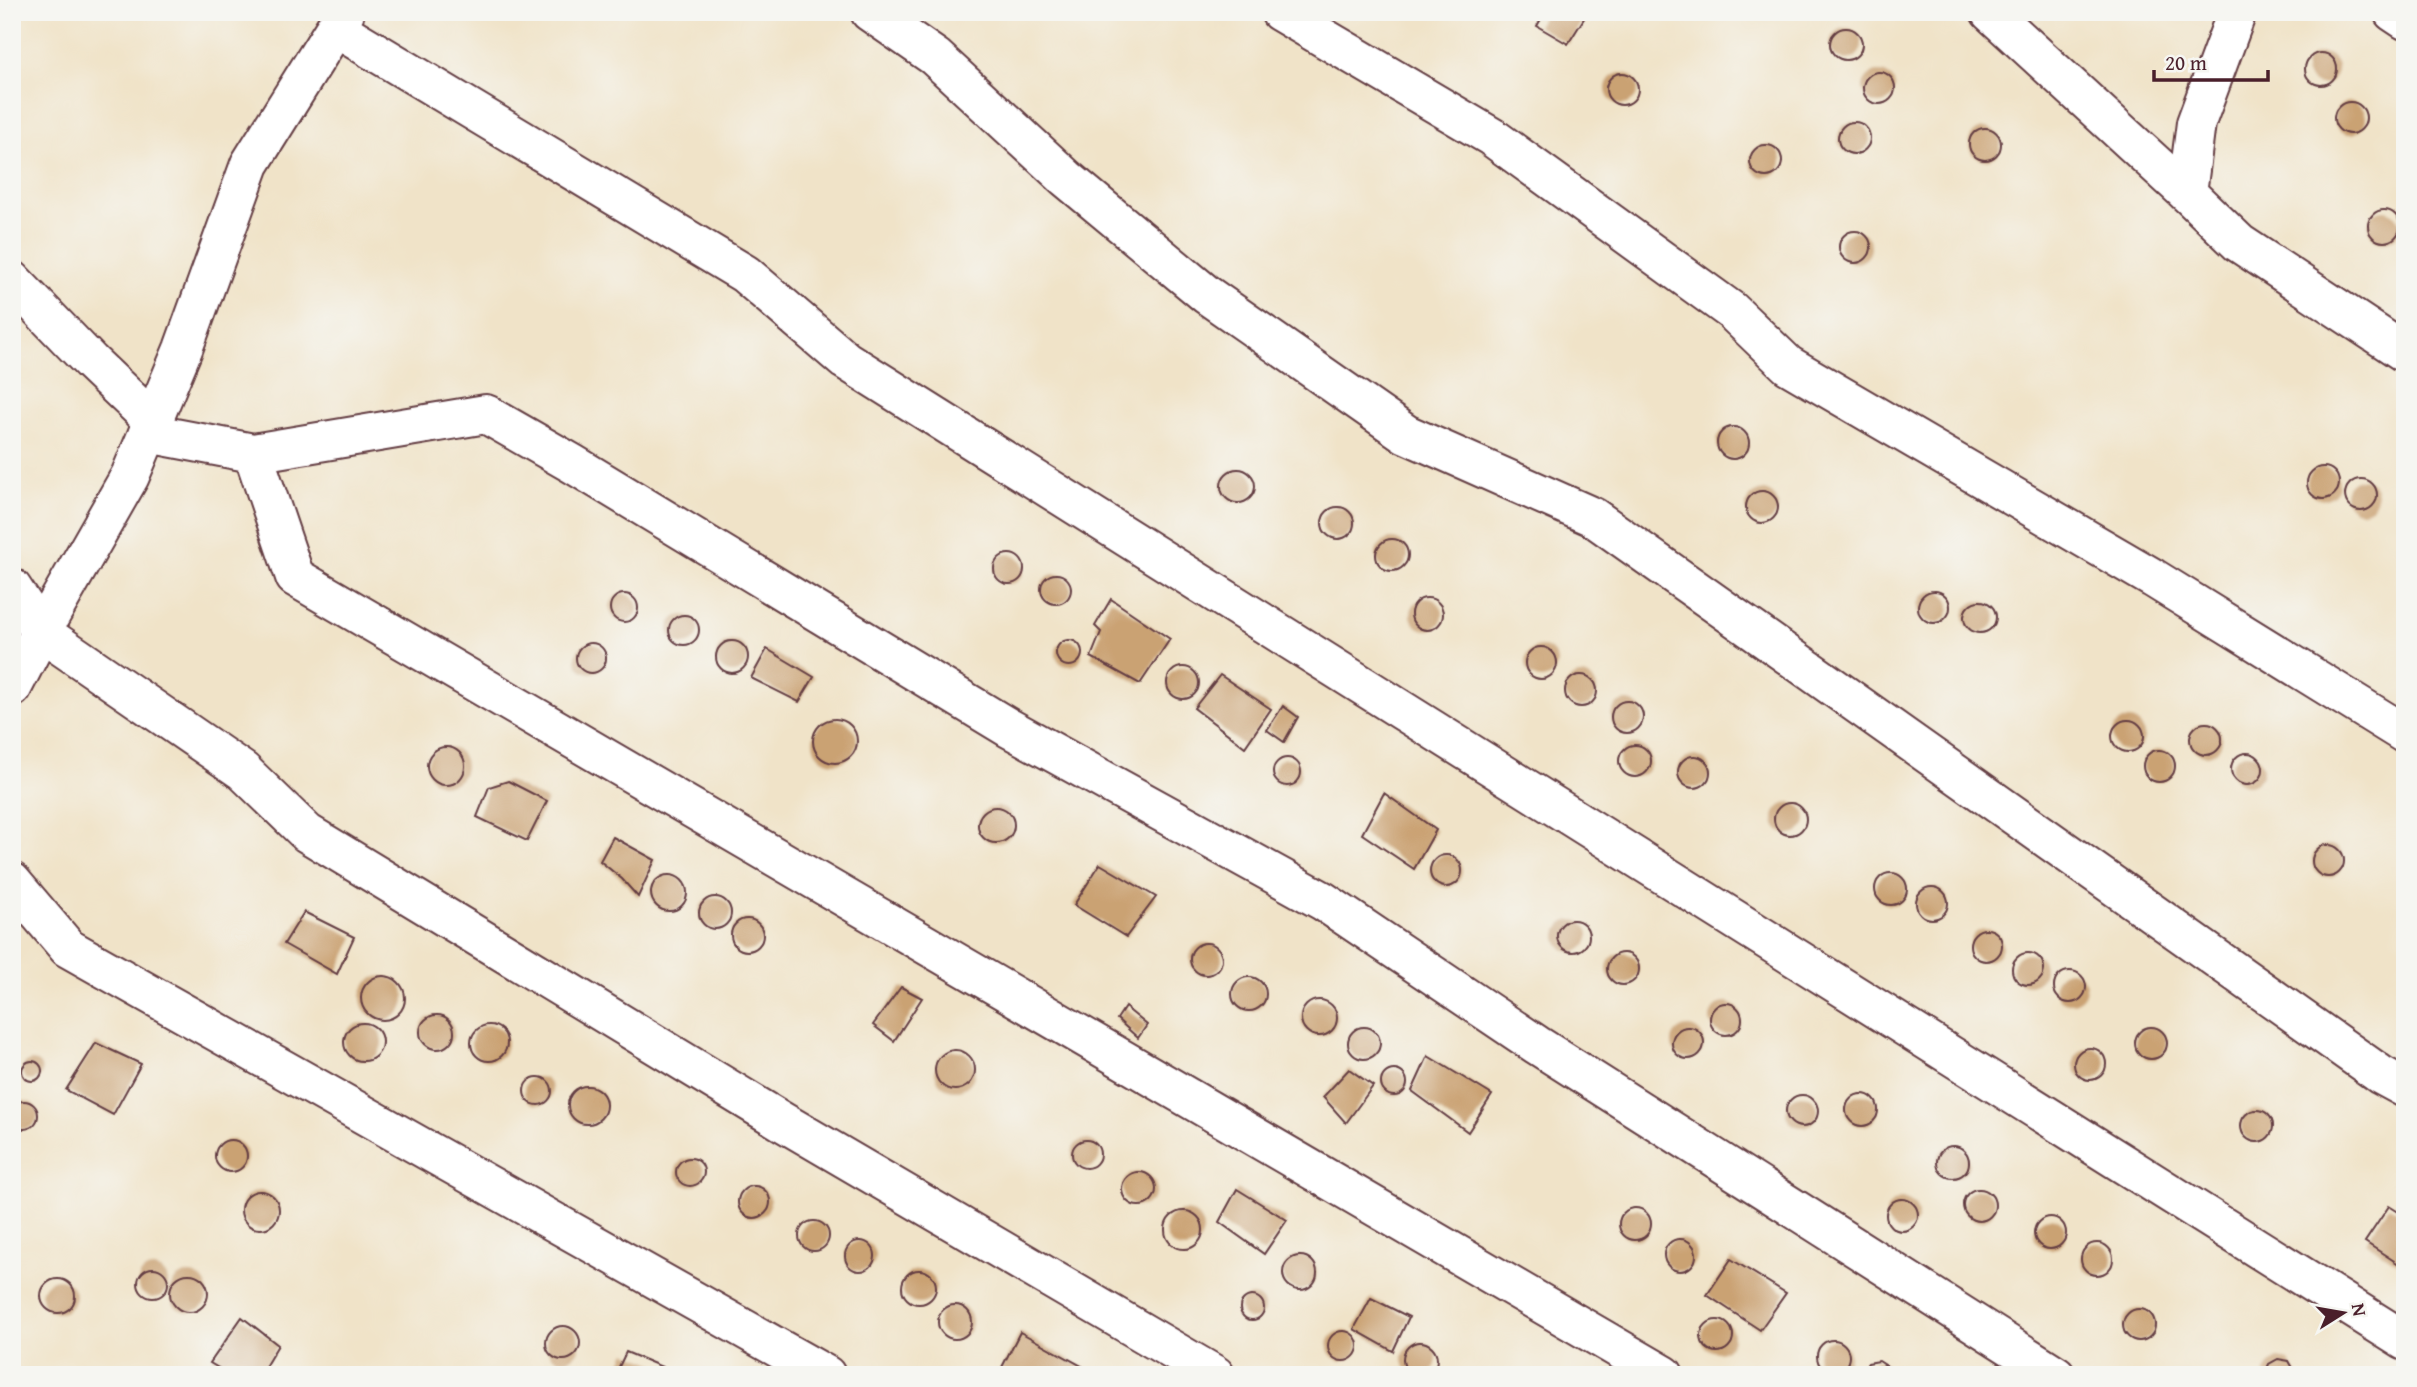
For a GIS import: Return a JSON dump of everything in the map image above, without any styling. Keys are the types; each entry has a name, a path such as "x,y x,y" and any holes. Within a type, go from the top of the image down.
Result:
{"street":[{"path":"870,12 935,57 1066,178 1206,295 1406,434 1593,517 2381,1075 2405,1088"},
{"path":"1280,12 1492,136 1732,311 1788,365 2153,578 2405,734"},
{"path":"1990,12 2239,243 2405,353"},
{"path":"2187,193 2196,123 2237,12"},
{"path":"2393,12 2405,20"},
{"path":"12,688 130,476 183,349 250,164 341,20 745,274 845,360 2405,1341"},
{"path":"12,280 151,427 253,453 486,414 1009,728 1323,901 1537,1045 2056,1375"},
{"path":"253,453 295,577 1664,1375"},
{"path":"12,588 41,632 243,771 307,833 783,1122 1215,1375"},
{"path":"12,882 68,948 826,1375"}],"building":[{"path":"1545,12 1588,12 1568,44 1537,26"},
{"path":"1846,28 1857,33 1862,44 1857,55 1846,60 1835,55 1830,44 1835,33"},
{"path":"2321,53 2332,58 2337,69 2332,80 2321,85 2310,80 2305,69 2310,58"},
{"path":"1879,72 1890,77 1895,88 1890,99 1879,104 1868,99 1863,88 1868,77"},
{"path":"1622,73 1633,78 1638,89 1633,100 1622,105 1611,100 1606,89 1611,78"},
{"path":"2350,102 2361,107 2366,118 2361,129 2350,134 2339,129 2334,118 2339,107"},
{"path":"1854,122 1865,127 1870,138 1865,149 1854,154 1843,149 1838,138 1843,127"},
{"path":"1985,128 1996,133 2001,144 1996,155 1985,160 1974,155 1969,144 1974,133"},
{"path":"1766,145 1777,150 1782,161 1777,172 1766,177 1755,172 1750,161 1755,150"},
{"path":"2384,210 2395,215 2400,226 2395,237 2384,242 2373,237 2368,226 2373,215"},
{"path":"1855,231 1866,236 1871,247 1866,258 1855,263 1844,258 1839,247 1844,236"},
{"path":"1733,427 1744,432 1749,443 1744,454 1733,459 1722,454 1717,443 1722,432"},
{"path":"2323,467 2334,472 2339,483 2334,494 2323,499 2312,494 2307,483 2312,472"},
{"path":"1238,469 1250,474 1255,486 1250,498 1238,503 1226,498 1221,486 1226,474"},
{"path":"2361,479 2372,484 2377,495 2372,506 2361,511 2350,506 2345,495 2350,484"},
{"path":"1762,491 1773,496 1778,507 1773,518 1762,523 1751,518 1746,507 1751,496"},
{"path":"1338,507 1349,512 1354,523 1349,534 1338,539 1327,534 1322,523 1327,512"},
{"path":"1392,539 1403,544 1408,555 1403,566 1392,571 1381,566 1376,555 1381,544"},
{"path":"1009,554 1020,558 1024,569 1020,580 1009,584 998,580 994,569 998,558"},
{"path":"1056,574 1067,578 1071,589 1067,600 1056,604 1045,600 1041,589 1045,578"},
{"path":"1934,591 1945,596 1950,607 1945,618 1934,623 1923,618 1918,607 1923,596"},
{"path":"624,594 634,598 638,608 634,618 624,622 614,618 610,608 614,598"},
{"path":"1427,598 1438,603 1443,614 1438,625 1427,630 1416,625 1411,614 1416,603"},
{"path":"1111,599 1170,639 1140,684 1091,657 1101,632 1095,626"},
{"path":"1980,601 1991,606 1996,617 1991,628 1980,633 1969,628 1964,617 1969,606"},
{"path":"684,615 695,619 699,630 695,641 684,645 673,641 669,630 673,619"},
{"path":"1069,640 1078,644 1082,653 1078,662 1069,666 1060,662 1056,653 1060,644"},
{"path":"732,641 744,645 748,657 744,669 732,673 720,669 716,657 720,645"},
{"path":"591,643 602,647 606,658 602,669 591,673 580,669 576,658 580,647"},
{"path":"1541,647 1552,652 1557,663 1552,674 1541,679 1530,674 1525,663 1530,652"},
{"path":"767,649 814,677 799,702 751,678"},
{"path":"1183,667 1195,671 1199,683 1195,695 1183,699 1171,695 1167,683 1171,671"},
{"path":"1220,675 1271,709 1245,747 1194,708"},
{"path":"1581,675 1592,680 1597,691 1592,702 1581,707 1570,702 1565,691 1570,680"},
{"path":"1627,701 1638,706 1643,717 1638,728 1627,733 1616,728 1611,717 1616,706"},
{"path":"1283,706 1298,717 1284,742 1267,730"},
{"path":"835,719 851,725 857,741 851,757 835,763 819,757 813,741 819,725"},
{"path":"2128,720 2139,725 2144,736 2139,747 2128,752 2117,747 2112,736 2117,725"},
{"path":"2206,723 2217,728 2222,739 2217,750 2206,755 2195,750 2190,739 2195,728"},
{"path":"1635,745 1646,750 1651,761 1646,772 1635,777 1624,772 1619,761 1624,750"},
{"path":"446,747 460,752 465,766 460,780 446,785 432,780 427,766 432,752"},
{"path":"2159,750 2170,755 2175,766 2170,777 2159,782 2148,777 2143,766 2148,755"},
{"path":"2247,753 2258,758 2263,769 2258,780 2247,785 2236,780 2231,769 2236,758"},
{"path":"1694,756 1705,761 1710,772 1705,783 1694,788 1683,783 1678,772 1683,761"},
{"path":"1287,758 1297,762 1301,772 1297,782 1287,786 1277,782 1273,772 1277,762"},
{"path":"508,781 547,801 527,841 477,817 489,787"},
{"path":"1384,793 1436,830 1414,869 1362,834"},
{"path":"1790,803 1801,808 1806,819 1801,830 1790,835 1779,830 1774,819 1779,808"},
{"path":"996,807 1009,812 1014,825 1009,838 996,843 983,838 978,825 983,812"},
{"path":"613,837 655,860 638,897 600,861"},
{"path":"2328,845 2339,850 2344,861 2339,872 2328,877 2317,872 2312,861 2317,850"},
{"path":"1446,855 1457,860 1462,871 1457,882 1446,887 1435,882 1430,871 1435,860"},
{"path":"1100,864 1156,897 1126,937 1074,905"},
{"path":"1891,873 1902,878 1907,889 1902,900 1891,905 1880,900 1875,889 1880,878"},
{"path":"669,875 681,881 687,893 681,905 669,911 657,905 651,893 657,881"},
{"path":"1932,887 1943,892 1948,903 1943,914 1932,919 1921,914 1916,903 1921,892"},
{"path":"715,897 727,901 731,913 727,925 715,929 703,925 699,913 703,901"},
{"path":"304,912 354,937 337,974 284,944"},
{"path":"747,919 758,924 763,935 758,946 747,951 736,946 731,935 736,924"},
{"path":"1573,920 1584,925 1589,936 1584,947 1573,952 1562,947 1557,936 1562,925"},
{"path":"1986,929 1997,934 2002,945 1997,956 1986,961 1975,956 1970,945 1975,934"},
{"path":"1206,943 1217,948 1222,959 1217,970 1206,975 1195,970 1190,959 1195,948"},
{"path":"1623,953 1634,958 1639,969 1634,980 1623,985 1612,980 1607,969 1612,958"},
{"path":"2028,953 2039,958 2044,969 2039,980 2028,985 2017,980 2012,969 2017,958"},
{"path":"2070,971 2081,976 2086,987 2081,998 2070,1003 2059,998 2054,987 2059,976"},
{"path":"383,976 398,983 405,998 398,1013 383,1020 368,1013 361,998 368,983"},
{"path":"1249,977 1261,982 1266,994 1261,1006 1249,1011 1237,1006 1232,994 1237,982"},
{"path":"901,987 922,998 894,1041 873,1025"},
{"path":"1319,1000 1332,1005 1337,1018 1332,1031 1319,1036 1306,1031 1301,1018 1306,1005"},
{"path":"1726,1003 1737,1008 1742,1019 1737,1030 1726,1035 1715,1030 1710,1019 1715,1008"},
{"path":"1125,1007 1147,1025 1138,1038 1117,1019"},
{"path":"437,1015 449,1020 454,1032 449,1044 437,1049 425,1044 420,1032 425,1020"},
{"path":"363,1023 376,1029 382,1042 376,1055 363,1061 350,1055 344,1042 350,1029"},
{"path":"489,1025 502,1030 507,1043 502,1056 489,1061 476,1056 471,1043 476,1030"},
{"path":"1364,1027 1375,1032 1380,1043 1375,1054 1364,1059 1353,1054 1348,1043 1353,1032"},
{"path":"1688,1027 1699,1032 1704,1043 1699,1054 1688,1059 1677,1054 1672,1043 1677,1032"},
{"path":"2151,1027 2162,1032 2167,1043 2162,1054 2151,1059 2140,1054 2135,1043 2140,1032"},
{"path":"96,1043 141,1064 113,1115 66,1090"},
{"path":"2090,1048 2101,1053 2106,1064 2101,1075 2090,1080 2079,1075 2074,1064 2079,1053"},
{"path":"955,1050 963,1051 969,1056 974,1062 974,1078 969,1084 963,1089 955,1090 947,1089 941,1084 936,1078 935,1070 936,1062 941,1056 947,1051"},
{"path":"1428,1056 1492,1095 1468,1132 1412,1091"},
{"path":"32,1061 39,1064 42,1071 39,1078 32,1081 25,1078 22,1071 25,1064"},
{"path":"1349,1069 1373,1086 1346,1123 1323,1097"},
{"path":"1394,1070 1403,1074 1407,1083 1403,1092 1394,1096 1385,1092 1381,1083 1385,1074"},
{"path":"538,1077 548,1081 552,1091 548,1101 538,1105 528,1101 524,1091 528,1081"},
{"path":"587,1086 600,1092 606,1105 600,1118 587,1124 574,1118 568,1105 574,1092"},
{"path":"1862,1094 1873,1099 1878,1110 1873,1121 1862,1126 1851,1121 1846,1110 1851,1099"},
{"path":"1802,1095 1813,1100 1818,1111 1813,1122 1802,1127 1791,1122 1786,1111 1791,1100"},
{"path":"24,1101 34,1105 38,1115 34,1125 24,1129 14,1125 10,1115 14,1105"},
{"path":"2257,1110 2268,1115 2273,1126 2268,1137 2257,1142 2246,1137 2241,1126 2246,1115"},
{"path":"231,1140 242,1145 247,1156 242,1167 231,1172 220,1167 215,1156 220,1145"},
{"path":"1086,1140 1096,1144 1100,1154 1096,1164 1086,1168 1076,1164 1072,1154 1076,1144"},
{"path":"1953,1146 1964,1151 1969,1162 1964,1173 1953,1178 1942,1173 1937,1162 1942,1151"},
{"path":"690,1158 700,1162 704,1172 700,1182 690,1186 680,1182 676,1172 680,1162"},
{"path":"1139,1172 1151,1177 1156,1189 1151,1201 1139,1206 1127,1201 1122,1189 1127,1177"},
{"path":"754,1186 766,1190 770,1202 766,1214 754,1218 742,1214 738,1202 742,1190"},
{"path":"1237,1189 1287,1220 1264,1254 1219,1222"},
{"path":"1979,1189 1990,1194 1995,1205 1990,1216 1979,1221 1968,1216 1963,1205 1968,1194"},
{"path":"260,1191 273,1197 279,1210 273,1223 260,1229 247,1223 241,1210 247,1197"},
{"path":"1902,1199 1913,1204 1918,1215 1913,1226 1902,1231 1891,1226 1886,1215 1891,1204"},
{"path":"2389,1206 2405,1216 2405,1268 2365,1242"},
{"path":"1635,1208 1646,1213 1651,1224 1646,1235 1635,1240 1624,1235 1619,1224 1624,1213"},
{"path":"1184,1211 1197,1217 1203,1230 1197,1243 1184,1249 1171,1243 1165,1230 1171,1217"},
{"path":"2050,1217 2061,1222 2066,1233 2061,1244 2050,1249 2039,1244 2034,1233 2039,1222"},
{"path":"814,1221 825,1225 829,1236 825,1247 814,1251 803,1247 799,1236 803,1225"},
{"path":"1680,1239 1691,1244 1696,1255 1691,1266 1680,1271 1669,1266 1664,1255 1669,1244"},
{"path":"860,1241 871,1245 875,1256 871,1267 860,1271 849,1267 845,1256 849,1245"},
{"path":"2097,1243 2108,1248 2113,1259 2108,1270 2097,1275 2086,1270 2081,1259 2086,1248"},
{"path":"1300,1256 1312,1261 1317,1273 1312,1285 1300,1290 1288,1285 1283,1273 1288,1261"},
{"path":"1731,1259 1786,1293 1760,1330 1707,1295"},
{"path":"153,1268 164,1272 168,1283 164,1294 153,1298 142,1294 138,1283 142,1272"},
{"path":"919,1270 931,1275 936,1287 931,1299 919,1304 907,1299 902,1287 907,1275"},
{"path":"189,1274 202,1280 208,1293 202,1306 189,1312 176,1306 170,1293 176,1280"},
{"path":"58,1279 70,1284 75,1296 70,1308 58,1313 46,1308 41,1296 46,1284"},
{"path":"1252,1296 1261,1299 1264,1308 1261,1317 1252,1320 1243,1317 1240,1308 1243,1299"},
{"path":"1371,1298 1409,1317 1393,1351 1354,1329"},
{"path":"955,1305 967,1310 972,1322 967,1334 955,1339 943,1334 938,1322 943,1310"},
{"path":"2139,1309 2150,1314 2155,1325 2150,1336 2139,1341 2128,1336 2123,1325 2128,1314"},
{"path":"242,1317 278,1345 260,1375 224,1375 225,1372 210,1363"},
{"path":"1717,1320 1728,1325 1733,1336 1728,1347 1717,1352 1706,1347 1701,1336 1706,1325"},
{"path":"563,1326 575,1331 580,1343 575,1355 563,1360 551,1355 546,1343 551,1331"},
{"path":"1343,1331 1354,1335 1358,1346 1354,1357 1343,1361 1332,1357 1328,1346 1332,1335"},
{"path":"1020,1332 1085,1368 1081,1375 998,1375"},
{"path":"1833,1340 1844,1345 1849,1356 1844,1367 1833,1372 1822,1367 1817,1356 1822,1345"},
{"path":"1420,1342 1432,1347 1437,1359 1432,1371 1420,1376 1408,1371 1403,1359 1408,1347"},
{"path":"626,1352 674,1372 672,1375 615,1375"},
{"path":"2278,1359 2289,1361 2297,1375 2264,1375 2269,1364"},
{"path":"1879,1361 1888,1367 1891,1375 1859,1375 1868,1363"}]}
